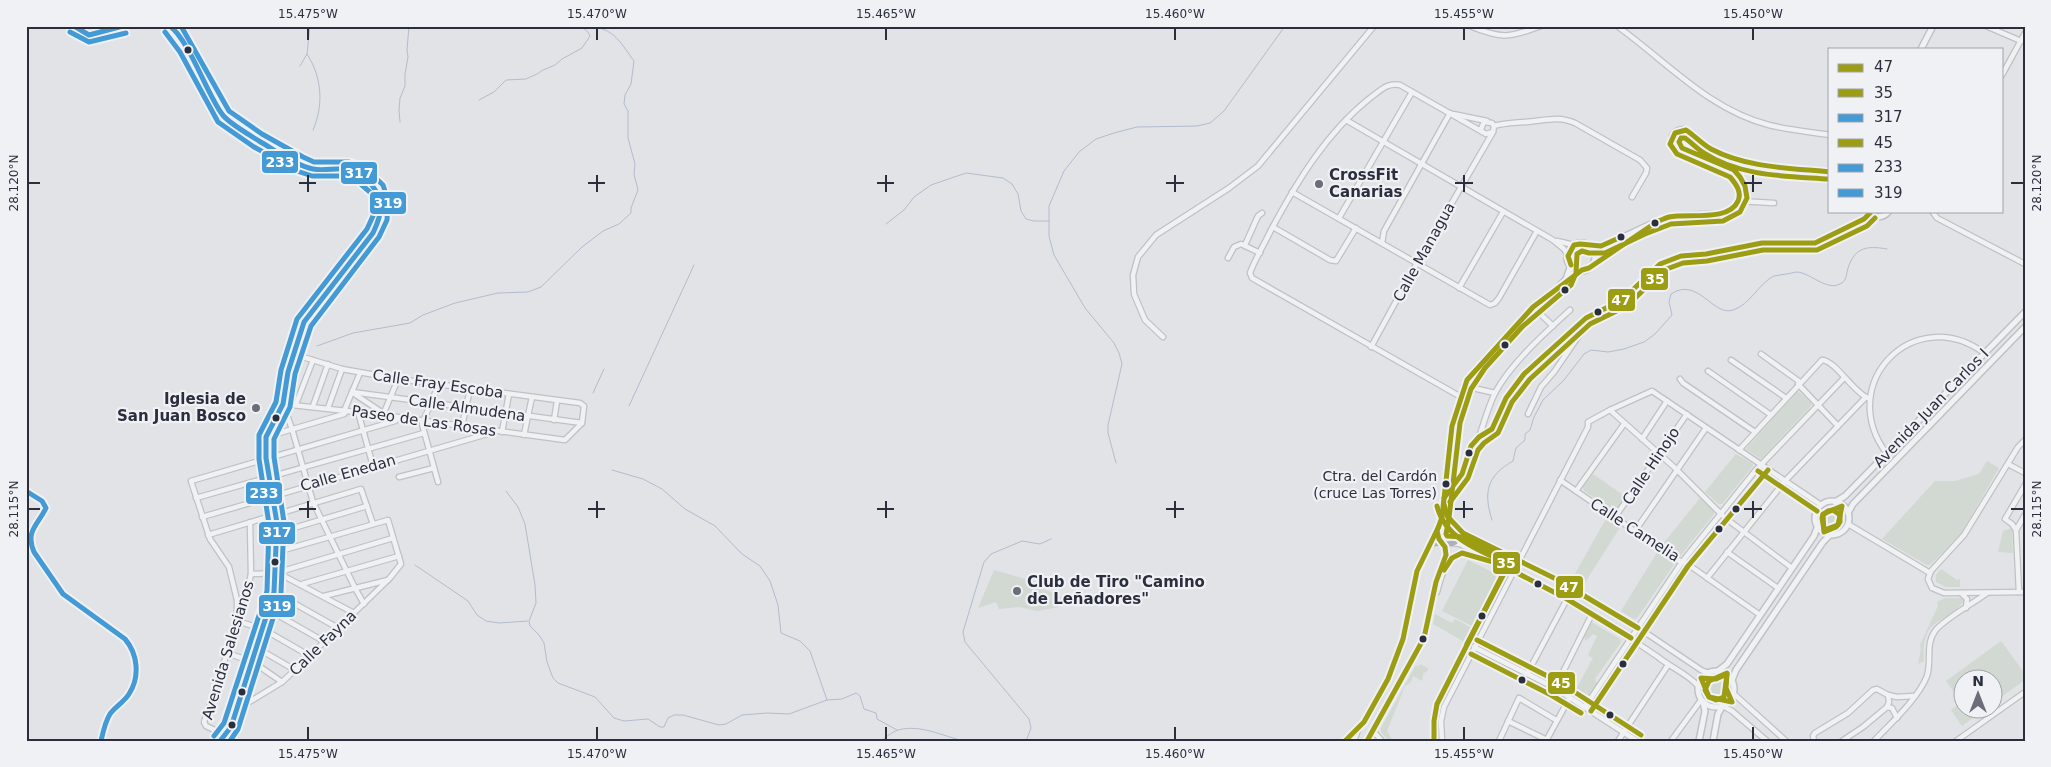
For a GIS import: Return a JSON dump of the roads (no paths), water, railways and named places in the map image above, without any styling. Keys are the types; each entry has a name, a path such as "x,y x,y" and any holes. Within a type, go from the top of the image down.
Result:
{"main road":[{"path":"1345,741 1353,735 1378,701 1398,655 1406,629 1417,570 1426,550 1437,534 1439,527 1447,522 1454,524 1458,529 1459,536 1453,544 1434,543 1426,550"},
{"path":"1437,534 1444,544"}],"street":[{"path":"74,26 89,35 124,26"},
{"path":"170,26 175,30 186,48 218,108 228,121 300,164 313,169 355,170 377,189 381,200 380,218 373,233 312,310 300,329 288,372 283,404 266,437 268,477 277,533 274,592 231,727 220,741"},
{"path":"1163,337 1145,320 1134,294 1133,275 1138,257 1156,235 1229,188 1258,166 1374,26"},
{"path":"1470,26 1493,35 1508,37 1542,26"},
{"path":"1617,26 1678,75 1733,112 1769,125 1828,135"},
{"path":"1922,48 1933,26"},
{"path":"1986,26 2022,40"},
{"path":"2004,72 2025,33"},
{"path":"1461,397 1252,278 1251,270 1303,173 1346,120 1386,86 1393,83 1400,85 1486,134 1493,132 1494,126"},
{"path":"1339,218 1412,92"},
{"path":"1451,114 1488,121 1494,126"},
{"path":"1382,243 1384,231 1451,114"},
{"path":"1494,126 1503,123 1529,122 1550,118 1566,119 1575,123 1640,160 1647,168 1632,197"},
{"path":"1346,120 1553,240 1564,249 1571,266 1566,279 1557,289"},
{"path":"1482,132 1482,125 1488,121"},
{"path":"1553,240 1574,245 1582,243 1590,246 1603,246 1669,217 1722,214 1731,211 1739,201 1737,183 1730,177 1677,154 1673,150 1670,144 1675,133 1686,130 1710,149 1744,162 1828,172"},
{"name":"Calle Managua","path":"1371,347 1493,132"},
{"path":"1292,192 1489,304 1495,303 1499,298 1537,231"},
{"path":"1739,201 1774,203"},
{"path":"1459,288 1503,212"},
{"path":"1454,524 1445,512 1444,498 1462,474 1469,449 1479,437 1492,429 1506,398 1524,374 1586,318 1622,300 1654,268 1682,256 1706,254 1762,243 1815,243 1864,219 1869,212 1880,216 1886,215 1888,212"},
{"path":"1933,212 1937,218 2025,264"},
{"path":"1245,245 1258,216 1262,213"},
{"path":"1439,527 1450,442 1464,386 1472,373 1533,307 1582,270 1589,268 1651,224"},
{"path":"1273,227 1330,260 1336,261 1356,228"},
{"path":"1228,258 1234,247 1241,244 1260,253"},
{"path":"1568,256 1574,245"},
{"path":"1590,246 1595,254 1594,263"},
{"path":"1571,266 1582,270"},
{"path":"1528,414 1541,386 1554,372 1582,331 1587,325 1608,314 1614,305"},
{"path":"1533,307 1553,326"},
{"path":"1479,437 1495,393 1513,367 1570,310"},
{"name":"Avenida Juan Carlos I","path":"1835,502 1845,496 1887,454 2025,312"},
{"name":"Avenida Juan Carlos I","path":"1848,513 1853,504 2025,327"},
{"path":"1887,454 1877,439 1871,422 1868,398 1880,368 1898,350 1913,342 1932,337 1966,342 1984,353"},
{"name":"Calle Fray Escoba","path":"294,354 342,370 580,403 584,406 582,423"},
{"path":"1761,354 1799,383 1838,426"},
{"path":"296,404 313,360"},
{"path":"1731,360 1786,398"},
{"path":"1739,450 1820,361 1828,361 1844,378 1868,398"},
{"path":"313,406 328,364"},
{"path":"328,408 342,370"},
{"path":"1708,371 1771,415"},
{"path":"266,437 344,414 360,373"},
{"path":"1585,707 1682,562 1762,465 1844,378"},
{"path":"382,415 398,379"},
{"path":"1680,379 1683,383 1755,432"},
{"path":"438,384 422,421 438,482"},
{"path":"1464,386 1495,393"},
{"path":"462,426 470,389"},
{"path":"1442,741 1442,712 1588,426 1588,422 1652,391 1820,505"},
{"path":"352,392 380,411 382,415"},
{"name":"Calle Almudena","path":"352,392 582,423"},
{"path":"502,432 509,394"},
{"path":"524,435 532,397"},
{"path":"1707,578 1785,481 1868,398"},
{"path":"554,420 557,401"},
{"path":"1642,439 1667,401"},
{"path":"283,404 313,502 364,604"},
{"name":"Paseo de Las Rosas","path":"283,404 345,410 565,440 582,423"},
{"path":"1610,410 1722,514 1792,568"},
{"path":"358,412 373,466"},
{"name":"Calle Hinojo","path":"1616,517 1686,414"},
{"path":"310,656 263,629 237,621 237,600 229,567 208,535 191,480 399,418"},
{"path":"1576,491 1624,424"},
{"path":"1635,531 1706,428"},
{"name":"Calle Enedan","path":"202,517 495,431"},
{"path":"196,498 424,433"},
{"path":"2025,440 1964,535 1930,573 1928,582 1932,588 1944,593 2022,592 2016,530 2005,519 2025,485"},
{"path":"2008,464 2025,473"},
{"path":"399,477 434,468"},
{"name":"Calle Camelia","path":"1560,480 1760,615"},
{"path":"208,535 361,489 373,524"},
{"path":"26,491 42,501 46,508 29,536 30,547 38,560 63,594 117,632 131,644 136,654 136,670 131,690 110,715 101,741"},
{"path":"1699,741 1705,711 1698,686 1700,680 1708,673 1718,671 1727,664 1817,528 1815,515 1820,505 1830,501 1843,506 1848,513 1848,524 1840,533 1830,535 1823,542 1736,670 1732,680 1734,694 1718,714 1713,741"},
{"path":"277,533 367,506"},
{"path":"2016,530 2025,515"},
{"path":"277,552 388,520 398,556 302,584"},
{"name":"Avenida Salesianos","path":"225,735 206,726 204,722 246,596 251,574 250,522"},
{"path":"1848,524 1930,573"},
{"path":"1817,528 1830,535"},
{"path":"1458,529 1556,579 1708,673"},
{"path":"251,574 276,573 393,538"},
{"path":"1433,602 1436,582 1446,555 1444,544"},
{"path":"1453,544 1460,544 1567,599 1631,638 1698,686"},
{"path":"1727,552 1778,588"},
{"path":"1367,741 1424,638 1433,602 1449,562 1455,555 1466,553 1500,564"},
{"name":"Calle Fayna","path":"236,710 282,682 296,670 389,579 401,564 398,556"},
{"path":"276,573 302,584 354,613"},
{"path":"324,596 389,579"},
{"path":"274,592 338,628"},
{"path":"1960,593 1966,597 1966,608"},
{"path":"1874,741 1897,718 1926,678 1929,669 1929,647 1936,629 1987,593"},
{"path":"1527,674 1567,599"},
{"path":"269,610 325,642"},
{"path":"1555,688 1592,614"},
{"path":"1474,647 1555,688 1637,741"},
{"path":"257,648 296,670"},
{"path":"227,653 253,662 282,682"},
{"path":"1618,741 1668,665"},
{"path":"1718,671 1726,674 1732,680"},
{"path":"1814,741 1813,736 1815,733 1848,713 1873,690 1897,697 1914,696"},
{"path":"1956,741 2025,692"},
{"path":"1734,694 1786,741"},
{"path":"1887,707 1889,702 1888,695"},
{"path":"1508,721 1546,740 1570,697"},
{"path":"1842,741 1863,727 1897,697"},
{"path":"1499,741 1519,698 1556,720"},
{"path":"1702,701 1712,707 1722,707 1732,711 1767,741"},
{"path":"1671,741 1702,701"},
{"path":"1887,707 1892,708 1897,718"},
{"path":"1354,741 1359,727"},
{"path":"1373,731 1382,741"}],"waterway":[{"path":"300,66 307,54 310,26"},
{"path":"400,122 400,98 405,86 409,26"},
{"path":"479,100 494,92 506,80 526,79 555,65 582,48 590,36 581,26"},
{"path":"1116,463 1108,433 1108,425 1122,364 1114,343 1085,308 1054,255 1049,236 1049,206 1064,171 1079,152 1096,139 1137,127 1197,126 1210,123 1224,111 1285,26"},
{"path":"317,346 353,333 410,323 423,315 455,303 498,293 528,292 541,287 582,247 603,231 619,224 631,213 638,190 634,174 635,164 628,138 628,111 624,104 625,95 631,84 634,61 618,40 607,31 601,28 582,27"},
{"path":"307,54 316,72 320,91 319,111 313,130"},
{"path":"886,224 904,210 914,197 931,185 966,173 1003,178 1012,184 1018,194 1021,211 1026,219 1049,221"},
{"path":"1492,520 1488,501 1489,486 1497,473 1513,461 1516,448 1525,440 1525,434 1530,430 1543,400 1564,380 1584,354 1591,350 1608,352 1624,349 1644,342 1655,334 1672,315 1669,302 1671,294 1681,290 1689,290 1697,293 1719,308 1726,311 1733,310 1744,304 1774,276 1797,272 1808,275 1824,284 1835,286 1845,280 1856,253 1866,248 1887,249"},
{"path":"629,406 694,265"},
{"path":"593,393 604,369"},
{"path":"612,470 643,479 662,489 685,509 715,526 742,554 760,566 770,581 778,605 781,633 800,641 810,651 827,700"},
{"path":"506,491 518,507 525,524 536,603 529,621 530,626 544,643 547,662 553,678 558,683 595,697 614,718 624,721 648,719 660,727 664,727 668,718 674,715 683,715 719,725 726,724 742,715 789,714 827,700 842,699 856,693 860,696 864,709 876,713 877,719 897,730"},
{"path":"1026,741 1031,728 1029,719 965,642 963,632 984,562 991,554 1022,541 1040,544 1051,539"},
{"path":"415,565 468,601 477,615 486,621 499,623 528,621"},
{"path":"881,741 898,730 915,728 964,741"}],"place":[{"name":"CrossFit Canarias","path":"1319,184"},
{"name":"Iglesia de San Juan Bosco","path":"256,408"},
{"name":"Ctra. del Cardón (cruce Las Torres)","path":"1446,484"},
{"name":"Club de Tiro \"Camino de Leñadores\"","path":"1017,591"}]}
